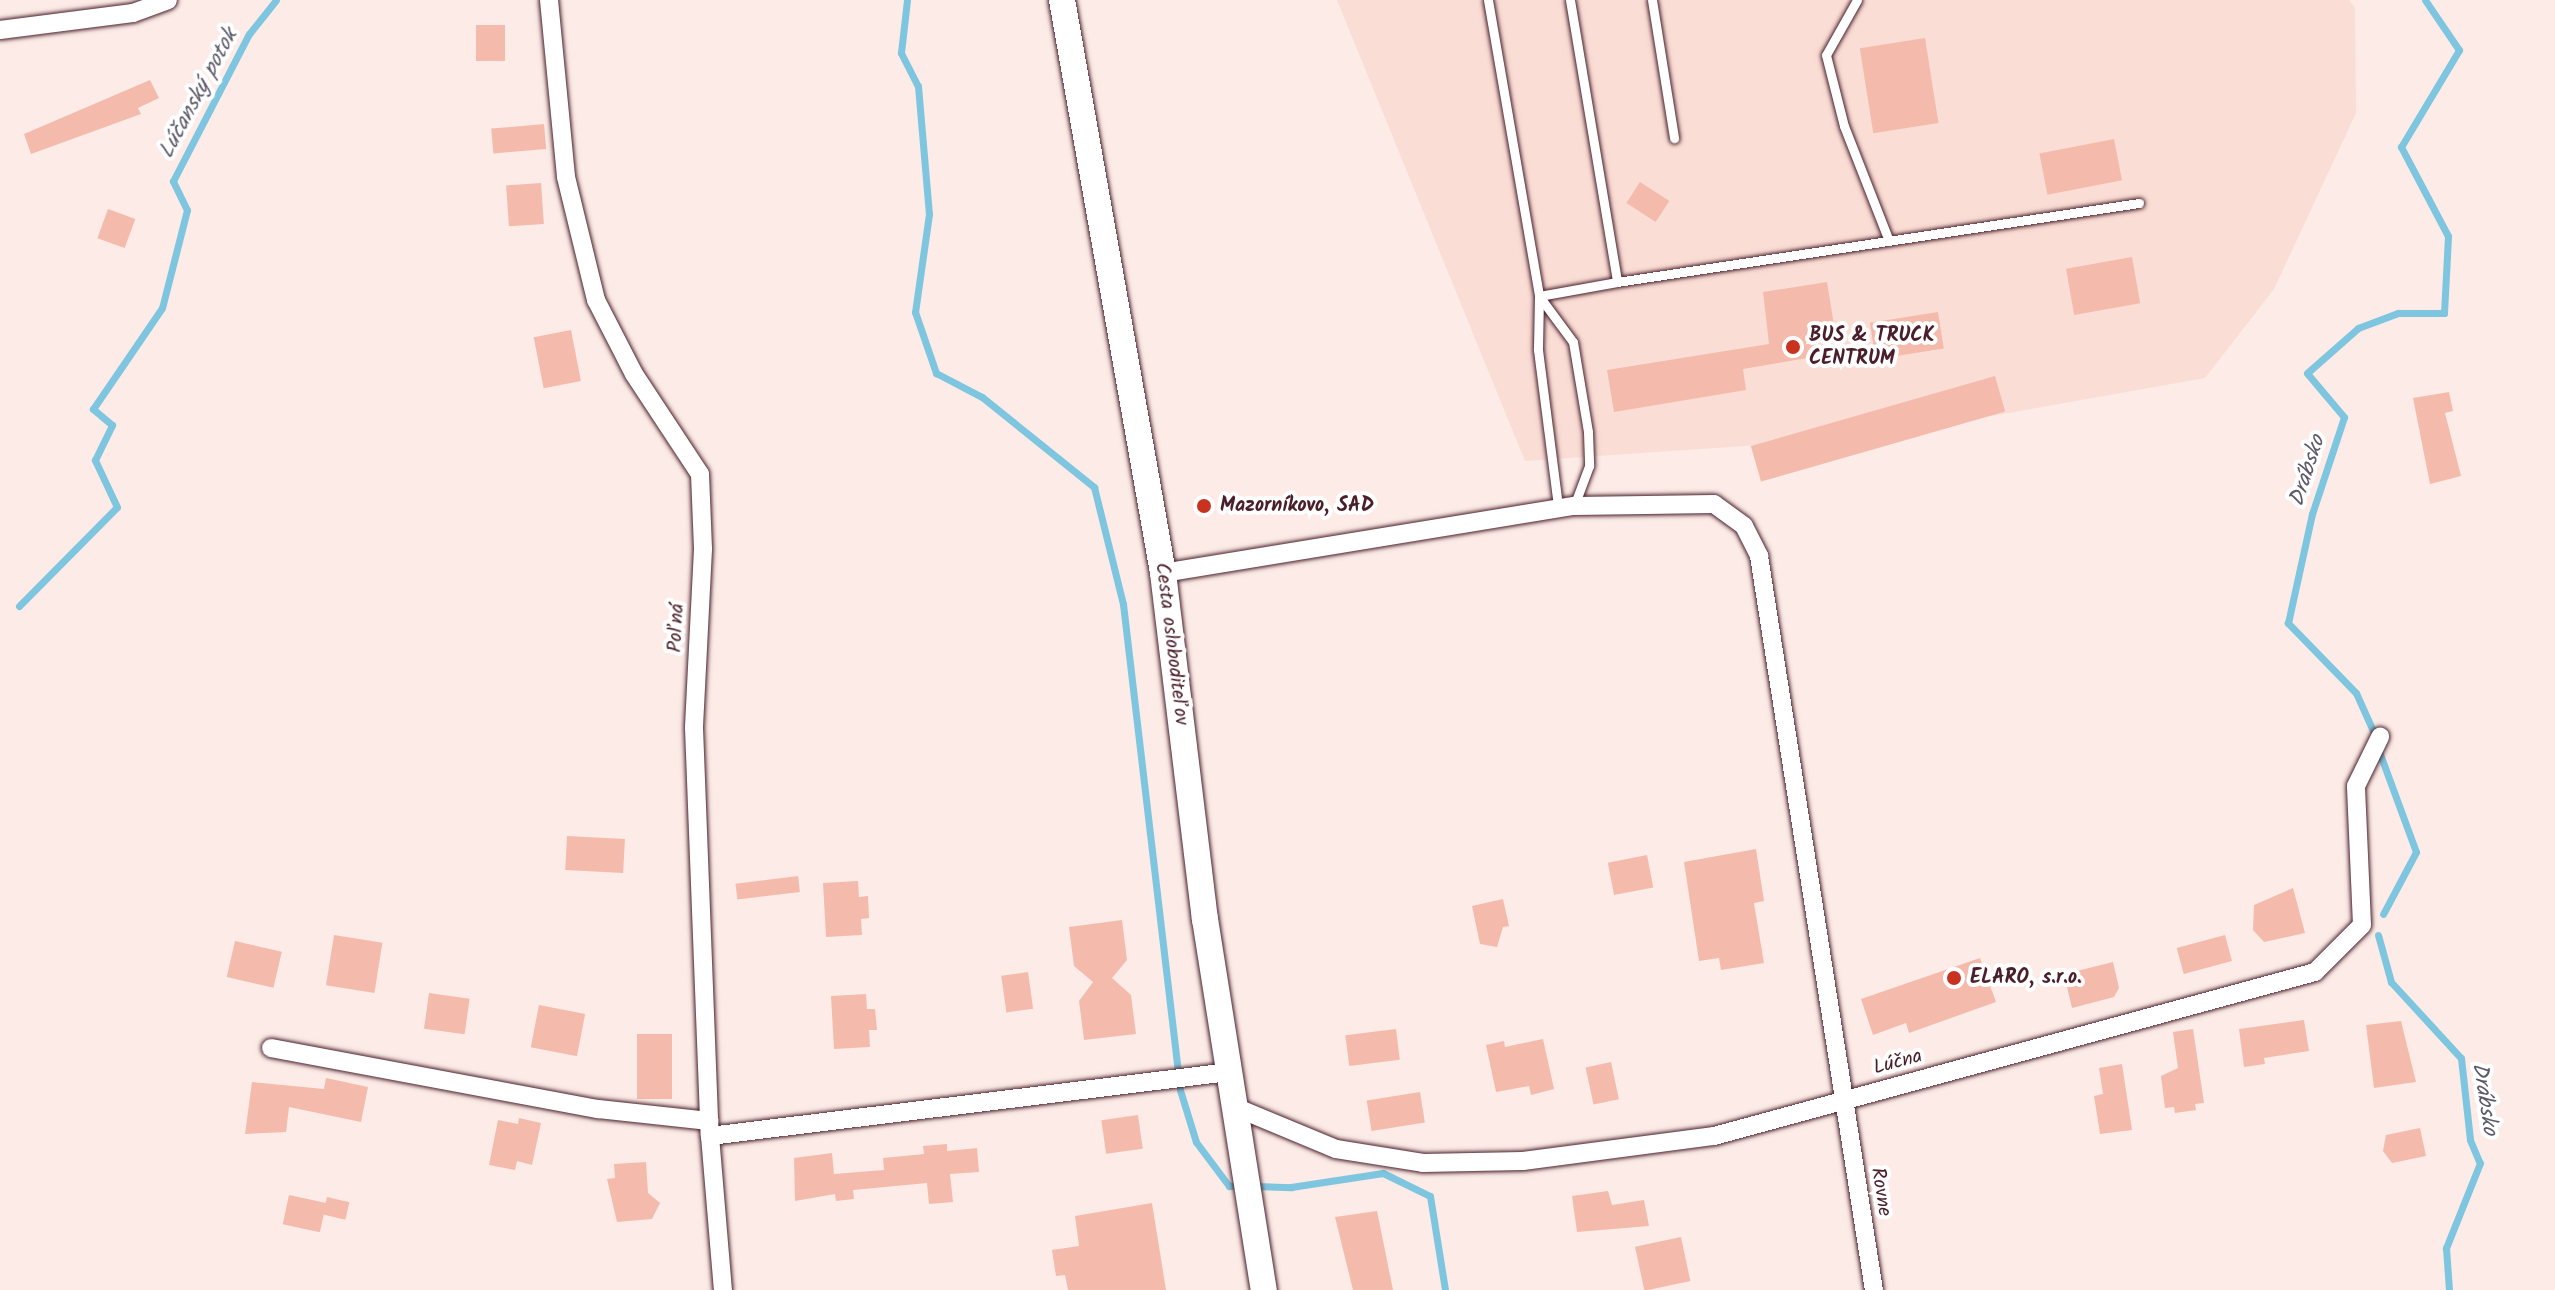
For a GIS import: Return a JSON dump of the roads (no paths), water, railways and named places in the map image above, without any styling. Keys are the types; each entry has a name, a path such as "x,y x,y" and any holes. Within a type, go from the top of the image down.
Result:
{"main road":[{"name":"Cesta osloboditeľov","path":"1062,0 1163,573 1229,1072 1264,1290"}],"street":[{"path":"0,30 133,13 168,0"},
{"name":"Poľná","path":"549,0 566,177 596,300 634,374 700,474 703,549 694,728 709,1129 723,1290"},
{"name":"Rovne","path":"1163,573 1566,506 1714,504 1744,526 1759,556 1874,1290"},
{"name":"Lúčna","path":"1235,1107 1336,1149 1423,1163 1523,1161 1714,1136 2315,972 2362,925 2356,786 2380,737"},
{"path":"271,1048 709,1129 1229,1072"}],"lane":[{"path":"1488,0 1539,296 1538,350 1566,506"},
{"path":"1570,0 1617,282"},
{"path":"1652,0 1674,138"},
{"path":"1857,0 1826,55 1844,126 1889,241"},
{"path":"1539,296 2139,203"},
{"path":"1539,296 1573,342 1588,432 1589,466 1566,506"}],"waterway":[{"name":"Lúčanský potok","path":"19,606 117,507 95,460 112,425 93,409 162,308 187,210 173,181 249,34 276,0"},
{"path":"907,0 901,53 918,86 929,214 915,312 936,373 982,397 1094,487 1123,604 1180,1090 1196,1142 1229,1186 1242,1186"},
{"name":"Drábsko","path":"2374,733 2356,693 2288,623 2312,514 2344,417 2307,373 2358,328 2398,313 2444,313 2448,236 2401,147 2459,50 2425,0"},
{"name":"Drábsko","path":"2380,754 2416,852 2383,914"},
{"name":"Drábsko","path":"2378,935 2391,982 2461,1058 2470,1140 2480,1163 2446,1248 2449,1290"},
{"path":"1254,1186 1291,1187 1383,1173 1430,1196 1445,1290"}],"place":[{"name":"BUS & TRUCK CENTRUM","path":"1793,347"},
{"name":"Mazorníkovo, SAD","path":"1204,506"},
{"name":"ELARO, s.r.o.","path":"1954,978"}]}
